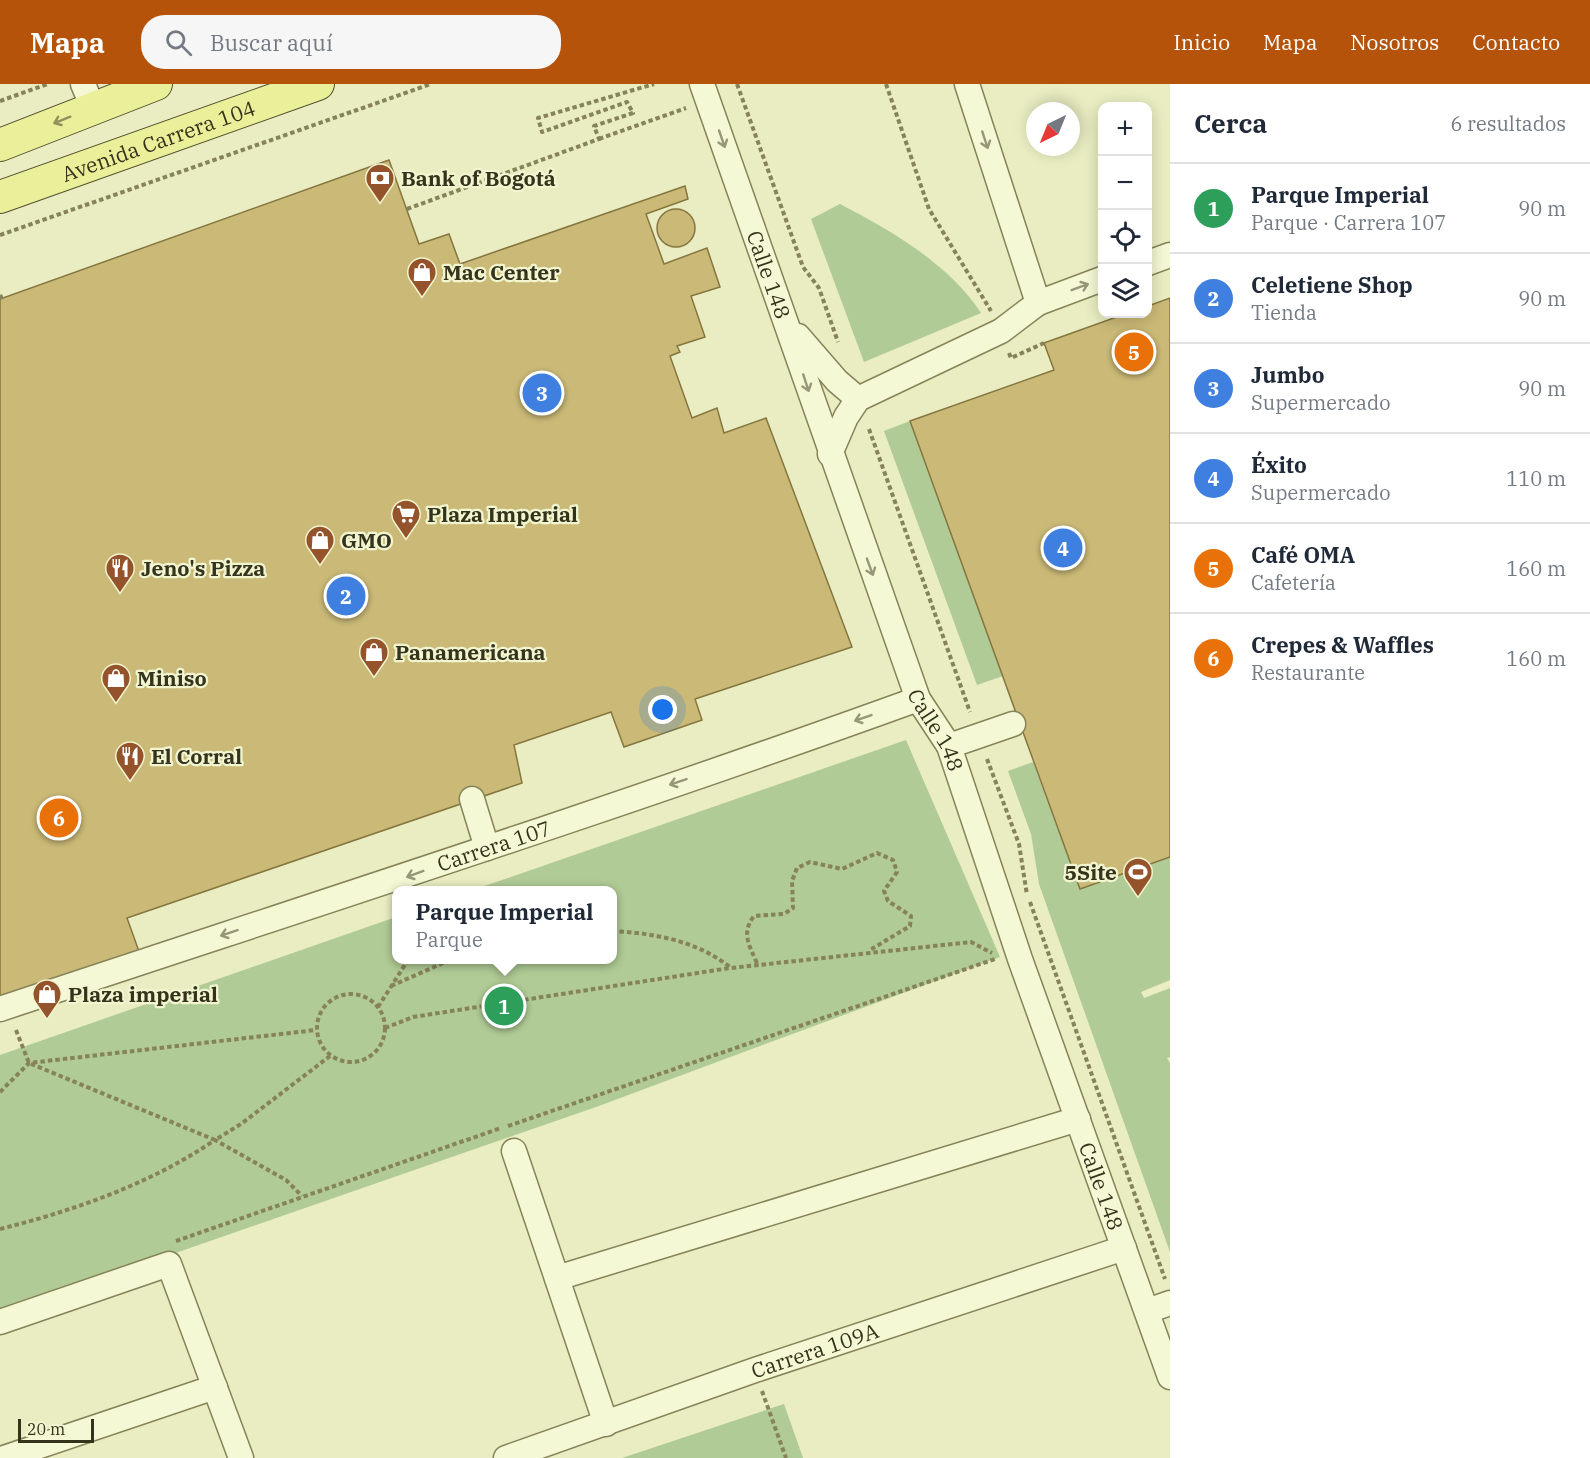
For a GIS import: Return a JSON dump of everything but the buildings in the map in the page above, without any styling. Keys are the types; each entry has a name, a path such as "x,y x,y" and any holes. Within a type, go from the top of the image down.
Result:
{"main road":[{"path":"0,145 88,96 156,84"},
{"name":"Avenida Carrera 104","path":"0,197 287,89 318,84"}],"street":[{"path":"967,84 1038,303"},
{"name":"Calle 148","path":"705,92 830,454 918,699 949,746 1018,952 1170,1377"},
{"path":"1152,262 1170,255"},
{"path":"830,454 846,417 858,399 1001,331 1038,303 1098,280"},
{"path":"785,319 812,356 858,399"},
{"name":"Carrera 107","path":"3,1008 254,924 409,876 918,699"},
{"path":"949,746 1013,724"},
{"path":"472,799 487,848"},
{"path":"557,1278 1078,1119"},
{"path":"514,1151 606,1424"},
{"name":"Carrera 109A","path":"506,1458 755,1371 1124,1248"},
{"path":"0,1322 169,1264 241,1458"},
{"path":"1147,1311 1168,1292"},
{"path":"4,1458 214,1387"}],"path":[{"path":"0,101 48,84"},
{"path":"0,235 431,84"},
{"path":"599,139 594,126 633,113 627,102 542,132 538,118 654,84"},
{"path":"737,84 803,267 819,288 841,350"},
{"path":"886,84 929,209 1001,331 1011,358 1044,342"},
{"path":"406,209 599,139 705,92"},
{"path":"858,399 1019,844 1026,893 1168,1292"},
{"path":"757,963 746,941 746,927 754,916 784,914 793,908 792,880 797,868 810,862 842,869 877,853 893,860 897,872 884,891 888,901 911,916 910,926 867,952"},
{"path":"617,932 686,942 718,957 731,968"},
{"path":"385,1028 413,1017 757,963 971,942 1000,957 1018,952"},
{"path":"378,1007 405,964"},
{"path":"391,986 441,964"},
{"path":"360,995 378,1007 385,1028 381,1046 364,1061 340,1061 330,1056 318,1040 316,1029 322,1009 338,996 360,995"},
{"path":"3,1008 29,1064 215,1140 286,1180 302,1196"},
{"path":"0,1092 29,1064 316,1029"},
{"path":"0,1229 49,1217 140,1183 183,1161 241,1124 330,1056"},
{"path":"755,1371 786,1458"}],"green space":[{"path":"840,204 918,250 953,279 981,313 864,362 811,219"},
{"path":"910,421 1003,676 977,685 884,431"},
{"path":"906,740 1000,957 596,1107 0,1314 0,1055 392,918 392,964 617,964 617,886 485,886"},
{"path":"1033,762 1080,889 1170,857 1170,980 1141,992 1144,998 1170,988 1170,1057 1167,1058 1170,1063 1170,1252 1039,884 1031,834 1008,771"},
{"path":"784,1404 803,1458 622,1458"}],"place":[{"name":"Bank of Bogotá","path":"380,204"},
{"name":"Mac Center","path":"422,298"},
{"name":"Café OMA","path":"1134,352"},
{"name":"Jumbo","path":"542,393"},
{"name":"Plaza Imperial","path":"406,540"},
{"name":"Éxito","path":"1063,548"},
{"name":"GMO","path":"320,566"},
{"name":"Jeno's Pizza","path":"120,594"},
{"name":"Celetiene Shop","path":"346,596"},
{"name":"Panamericana","path":"374,678"},
{"name":"Miniso","path":"116,704"},
{"name":"El Corral","path":"130,782"},
{"name":"Crepes & Waffles","path":"59,818"},
{"name":"5Site","path":"1138,898"},
{"name":"Parque Imperial","path":"504,1006"},
{"name":"Plaza imperial","path":"47,1020"}]}
